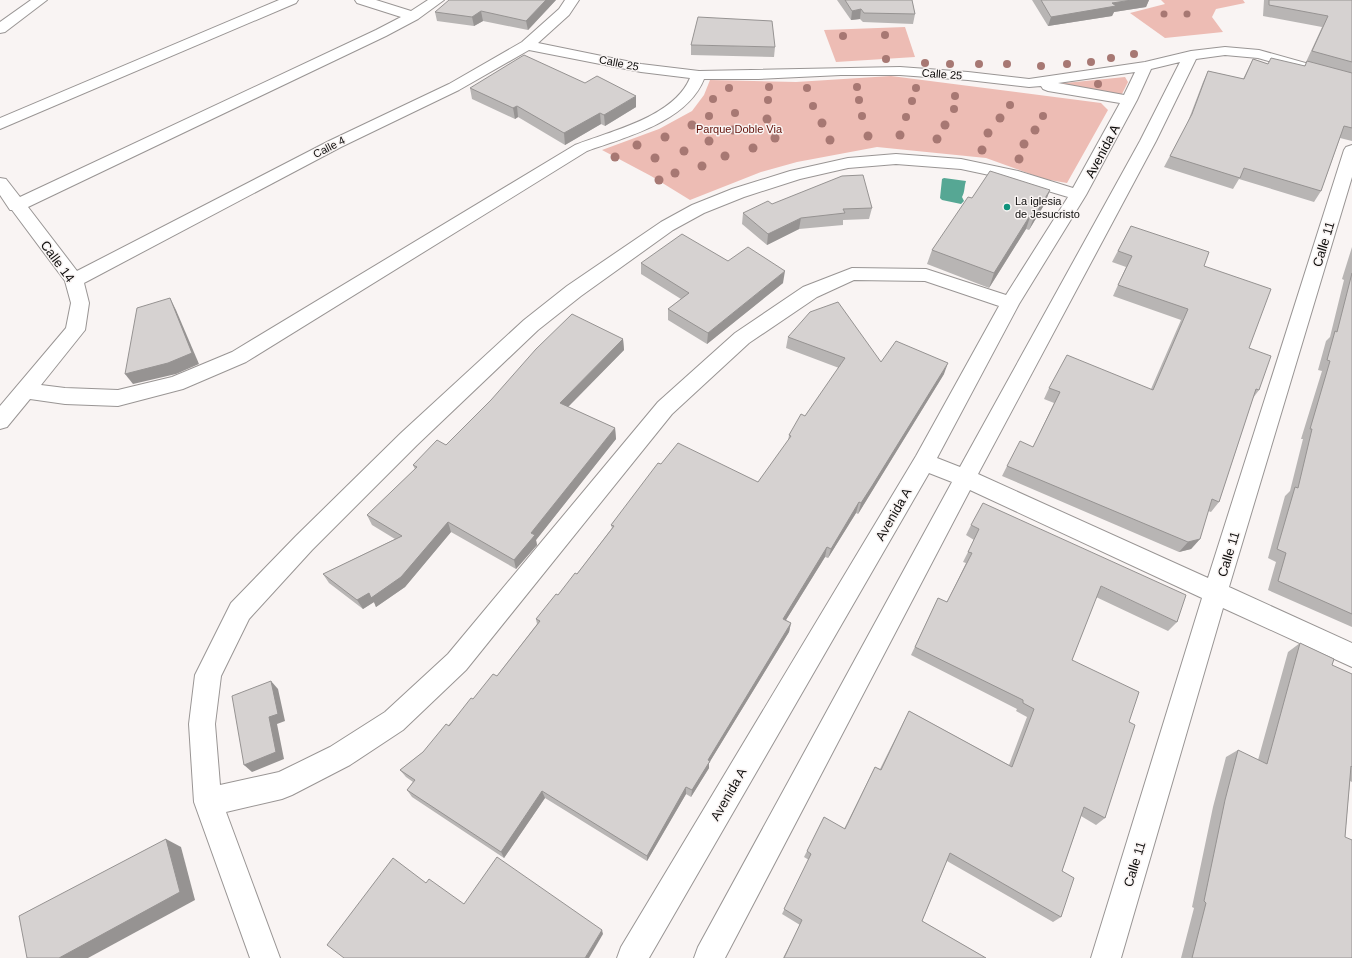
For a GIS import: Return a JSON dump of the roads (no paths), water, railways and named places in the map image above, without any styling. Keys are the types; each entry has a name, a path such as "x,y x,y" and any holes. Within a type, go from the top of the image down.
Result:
{"street":[{"path":"0,29 40,0"},
{"path":"0,124 291,0"},
{"path":"362,0 413,16"},
{"path":"16,206 413,16 437,0"},
{"name":"Calle 4","path":"74,280 334,144 454,87 527,45 564,12 572,0"},
{"name":"Calle 25","path":"527,45 641,68 699,74 758,75 841,71 900,71 968,76 1029,83 1145,66 1191,55 1225,51 1259,54 1352,81"},
{"path":"709,958 965,478 1148,141 1191,55"},
{"name":"Avenida A","path":"632,958 924,462 1010,302 1078,195 1130,100 1145,66"},
{"path":"26,391 65,396 118,398 176,384 239,357 581,148 632,129 670,111 690,94 699,74"},
{"path":"1029,83 1130,100"},
{"name":"Calle 11","path":"1106,958 1216,592 1352,150"},
{"path":"265,958 208,802 202,724 208,675 240,611 304,543 410,439 531,325 574,291 667,226 698,209 738,193 796,175 848,163 896,160 961,164 1012,175 1078,195"},
{"name":"Calle 14","path":"0,183 16,206 74,280 80,303 75,330 26,391 2,416 0,421"},
{"path":"208,802 282,785 340,756 394,721 457,662 665,408 742,338 810,292 852,274 926,275 1010,302"},
{"path":"924,462 965,478 1352,655"}],"place":[{"name":"La iglesia de Jesucristo","path":"1007,207"}],"park label":[{"name":"Parque Doble Via","path":"739,129"}]}
